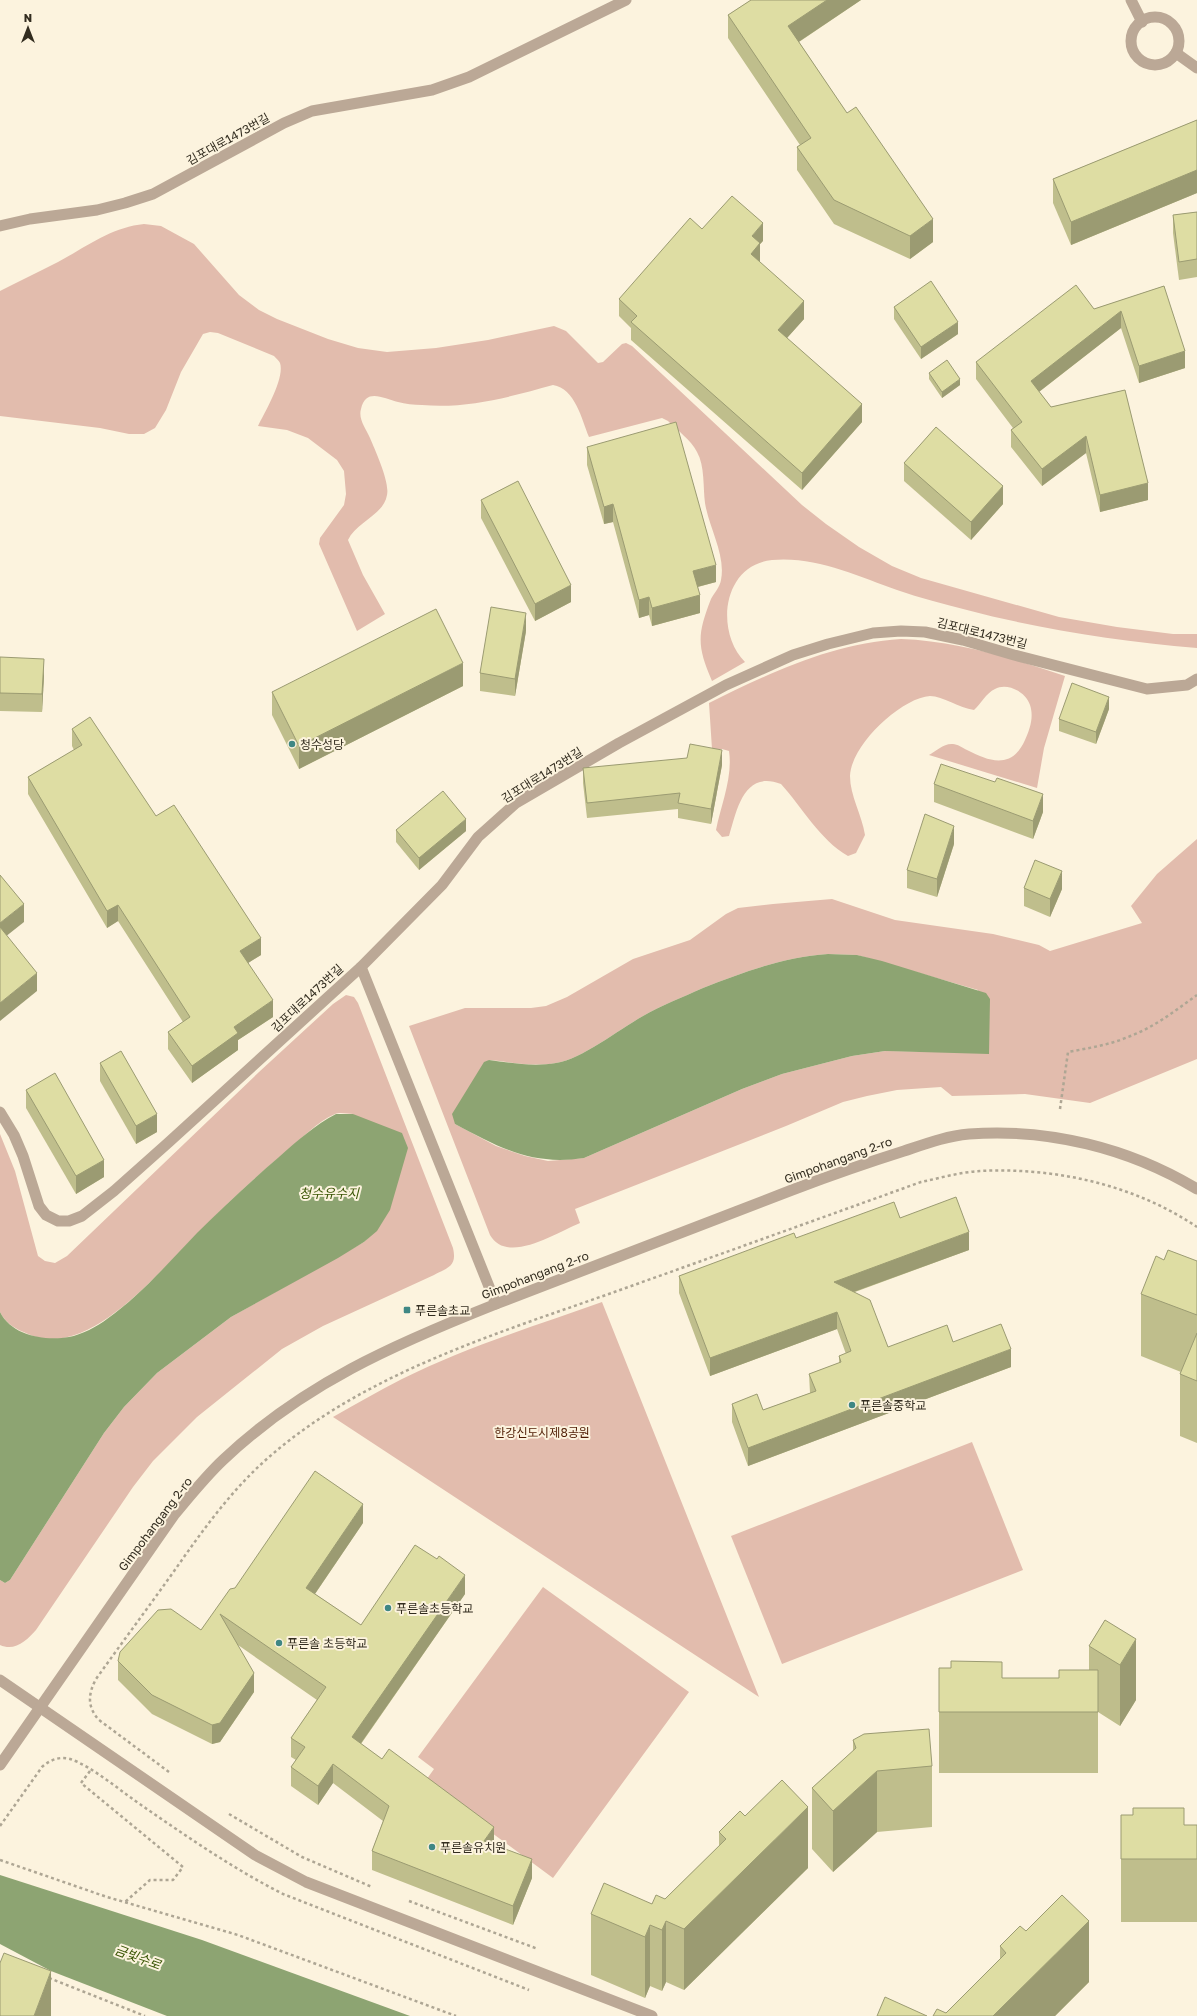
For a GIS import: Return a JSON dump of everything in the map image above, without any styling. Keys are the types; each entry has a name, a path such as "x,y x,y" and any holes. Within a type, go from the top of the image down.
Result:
{"street":[{"name":"김포대로1473번길","path":"0,226 30,219 97,210 125,203 160,191 259,135 312,111 418,93 469,77 626,0"},
{"path":"1131,0 1142,22"},
{"path":"1149,18 1156,18 1171,23 1176,30 1179,38 1179,46 1176,53 1164,63 1149,64 1142,61 1133,49 1131,42 1136,27 1142,22 1149,18"},
{"path":"1176,53 1197,68"},
{"name":"김포대로1473번길","path":"0,1112 14,1135 23,1156 39,1206 46,1215 58,1221 69,1222 82,1216 114,1191 361,967 442,885 478,837 516,803 619,743 726,685 793,655 828,644 873,633 901,630 925,632 963,640 1014,655 1147,688 1187,685 1197,679"},
{"path":"361,967 496,1304"},
{"name":"Gimpohangang 2-ro","path":"0,1765 174,1515 222,1460 268,1421 304,1395 348,1369 442,1325 496,1304 861,1164 941,1139 968,1134 1002,1133 1075,1140 1114,1150 1146,1163 1197,1188"},
{"path":"0,1680 249,1850 281,1870 306,1882 652,2016"}],"path":[{"path":"1060,1109 1068,1052 1099,1047 1129,1037 1165,1018 1197,996"},
{"path":"171,1774 99,1720 92,1712 89,1700 91,1689 96,1679 207,1524 236,1491 276,1452 328,1414 358,1396 413,1368 532,1321 921,1182 950,1176 979,1171 1008,1171 1042,1173 1102,1183 1151,1200 1175,1212 1197,1226"},
{"path":"90,1771 81,1783 183,1867 173,1880 150,1880 124,1902"},
{"path":"225,1811 302,1857 379,1889"},
{"path":"0,1860 124,1902 238,1935 456,2016"},
{"path":"408,1900 538,1949"},
{"path":"42,1974 145,2016"}],"green space":[{"path":"144,224 161,226 194,244 239,295 259,310 277,319 328,339 358,348 387,352 436,348 488,340 554,326 566,331 598,363 603,362 622,344 626,343 632,346 802,505 859,547 892,566 921,578 1059,617 1117,627 1173,634 1197,634 1197,648 1081,634 1024,623 923,598 836,568 820,564 804,561 772,560 755,565 742,574 734,587 728,602 727,618 735,649 745,662 712,681 701,649 701,632 706,611 720,583 722,571 719,551 705,503 703,470 697,452 684,435 668,421 662,418 589,437 577,406 572,398 561,387 553,385 505,398 472,404 439,406 410,404 376,396 371,396 363,402 360,413 361,420 382,466 386,482 387,495 381,508 357,528 348,540 363,575 385,614 357,631 319,544 320,538 344,505 346,494 344,471 337,460 308,438 287,430 258,426 274,395 280,377 280,363 274,356 218,333 210,332 203,334 181,372 166,410 155,428 144,434 129,434 100,428 0,416 0,291 58,262 110,233"},
{"path":"901,639 922,640 964,647 1005,657 1065,676 1044,748 1037,788 929,755 943,746 953,744 992,760 1007,759 1014,755 1020,749 1030,727 1031,709 1025,696 1016,690 1000,687 989,693 974,710 930,696 918,699 905,705 892,714 868,738 859,751 853,764 850,776 852,791 865,835 856,853 848,856 838,849 812,823 781,784 768,781 758,782 750,787 739,804 729,836 722,837 716,830 726,791 730,761 729,751 712,749 709,703 778,671 826,653 851,646"},
{"path":"1197,839 1197,1059 1090,1103 1025,1094 952,1096 941,1087 897,1090 843,1102 575,1209 580,1223 545,1239 520,1247 508,1247 498,1244 490,1235 409,1026 465,1008 531,1008 546,1006 567,997 633,959 690,940 726,914 738,908 832,899 895,920 993,934 1039,945 1050,951 1142,923 1131,906 1157,874","holes":["828,954 857,955 978,990 947,1052 885,1051 852,1056 782,1074 742,1089 584,1158 548,1161 525,1156 496,1146 455,1124 489,1060 522,1064 556,1063 577,1056 658,1008 734,976 764,966 796,958"]},
{"path":"346,995 354,997 358,1003 453,1248 453,1262 448,1268 323,1326 282,1349 197,1417 153,1461 133,1487 36,1630 29,1638 16,1646 5,1647 0,1645 0,1580 5,1583 10,1580 104,1433 124,1407 157,1373 231,1317 364,1242 383,1221 393,1196 353,1114 337,1113 328,1117 316,1126 254,1179 124,1306 100,1323 76,1335 52,1339 28,1334 19,1330 8,1323 0,1312 0,1134 15,1171 38,1256 45,1261 55,1263 67,1256 259,1072 333,1004"},
{"name":"한강신도시제8공원","path":"602,1302 759,1697 333,1417 426,1367 501,1338"},
{"path":"972,1442 1023,1570 782,1664 731,1536"},
{"path":"543,1587 689,1692 553,1878 424,1783 434,1769 418,1757"}],"water":[{"path":"828,954 857,955 882,961 986,993 990,999 989,1054 885,1051 852,1056 782,1074 742,1089 584,1158 565,1160 532,1157 517,1153 487,1141 455,1124 452,1114 484,1062 489,1060 539,1065 566,1060 588,1050 650,1012 703,988 764,966 796,958"},
{"name":"청수유수지","path":"336,1114 353,1114 402,1133 408,1148 390,1210 377,1231 364,1242 338,1258 231,1317 157,1373 124,1407 104,1433 10,1580 5,1583 0,1580 0,1312 12,1327 21,1332 40,1337 60,1338 74,1336 99,1324 119,1310 143,1289 207,1223 258,1175 306,1134"},
{"name":"금빛수로","path":"0,1875 202,1940 410,2016 167,2016 51,1971 0,1944"}],"building":[{"path":"751,0 827,0 788,26 847,113 856,107 933,219 910,236 834,200 797,147 811,138 728,15"},
{"path":"1197,120 1197,170 1071,222 1053,179"},
{"path":"732,196 763,223 752,236 760,243 751,254 804,301 778,330 862,404 802,473 631,322 637,316 619,299 690,218 702,229"},
{"path":"1197,212 1197,259 1179,262 1173,215"},
{"path":"931,281 958,322 921,347 894,307"},
{"path":"1076,285 1094,309 1164,286 1185,351 1139,366 1121,311 1031,381 1051,407 1125,390 1148,483 1100,495 1086,436 1042,469 1011,430 1022,422 976,362"},
{"path":"947,360 960,379 942,392 929,373"},
{"path":"676,422 716,565 693,571 700,595 652,608 649,597 639,600 613,504 604,507 587,447"},
{"path":"936,427 1003,486 971,522 904,463"},
{"path":"518,481 571,585 535,604 481,500"},
{"path":"491,607 526,613 515,679 480,673"},
{"path":"436,609 463,663 299,746 272,692"},
{"path":"0,657 44,659 42,694 0,693"},
{"path":"1072,683 1109,697 1096,732 1059,719"},
{"path":"90,717 156,816 174,805 261,938 240,951 273,1000 234,1027 238,1033 192,1066 168,1032 190,1017 118,905 107,911 28,777 82,745 72,729"},
{"path":"690,744 722,750 711,809 678,803 680,793 587,803 583,768 687,758"},
{"path":"941,764 995,782 997,778 1043,794 1033,821 934,784"},
{"path":"443,791 466,819 419,858 396,830"},
{"path":"925,814 954,826 937,879 907,870"},
{"path":"1035,860 1062,871 1050,899 1024,888"},
{"path":"0,875 24,904 0,923"},
{"path":"0,927 37,973 0,1003"},
{"path":"121,1051 157,1114 136,1126 100,1063"},
{"path":"55,1073 104,1160 76,1176 26,1090"},
{"path":"956,1197 969,1232 834,1282 870,1300 888,1347 947,1325 953,1342 1001,1324 1011,1349 748,1448 732,1404 757,1394 763,1410 816,1391 809,1374 841,1362 839,1356 851,1351 837,1312 710,1358 679,1276 794,1233 796,1238 894,1202 900,1218"},
{"path":"1168,1250 1197,1261 1197,1315 1141,1294 1156,1256 1164,1260"},
{"path":"1197,1333 1197,1381 1180,1374"},
{"path":"315,1471 363,1504 306,1588 361,1625 415,1545 437,1559 439,1556 465,1575 352,1737 382,1759 389,1749 494,1827 484,1841 532,1859 513,1906 372,1851 389,1806 333,1764 318,1786 291,1767 305,1747 291,1738 326,1687 220,1614 254,1673 220,1723 212,1725 152,1695 118,1661 120,1652 158,1610 171,1609 201,1630 230,1589 235,1588"},
{"path":"1105,1620 1136,1639 1120,1665 1089,1646"},
{"path":"951,1661 1002,1662 1002,1678 1059,1678 1059,1670 1098,1670 1098,1712 939,1712 939,1668 951,1668"},
{"path":"929,1729 932,1766 877,1771 833,1811 812,1788 856,1748 853,1740 864,1734"},
{"path":"782,1780 808,1807 684,1929 666,1921 662,1930 650,1925 645,1937 591,1914 604,1883 652,1904 656,1895 665,1899 726,1839 719,1832 740,1811 745,1816"},
{"path":"1133,1808 1184,1808 1184,1825 1197,1825 1197,1859 1121,1859 1121,1815 1133,1815"},
{"path":"1062,1895 1089,1921 993,2016 933,2016 937,2009 946,2013 1006,1953 1000,1946 1020,1926 1026,1931"},
{"path":"4,1953 51,1971 34,2016 0,2016 0,1963"},
{"path":"885,1997 927,2016 877,2016"}],"place":[{"name":"청수성당","path":"292,744"},
{"name":"푸른솔초교","path":"407,1310"},
{"name":"푸른솔중학교","path":"852,1405"},
{"name":"푸른솔초등학교","path":"388,1608"},
{"name":"푸른솔 초등학교","path":"279,1643"},
{"name":"푸른솔유치원","path":"432,1847"}]}
